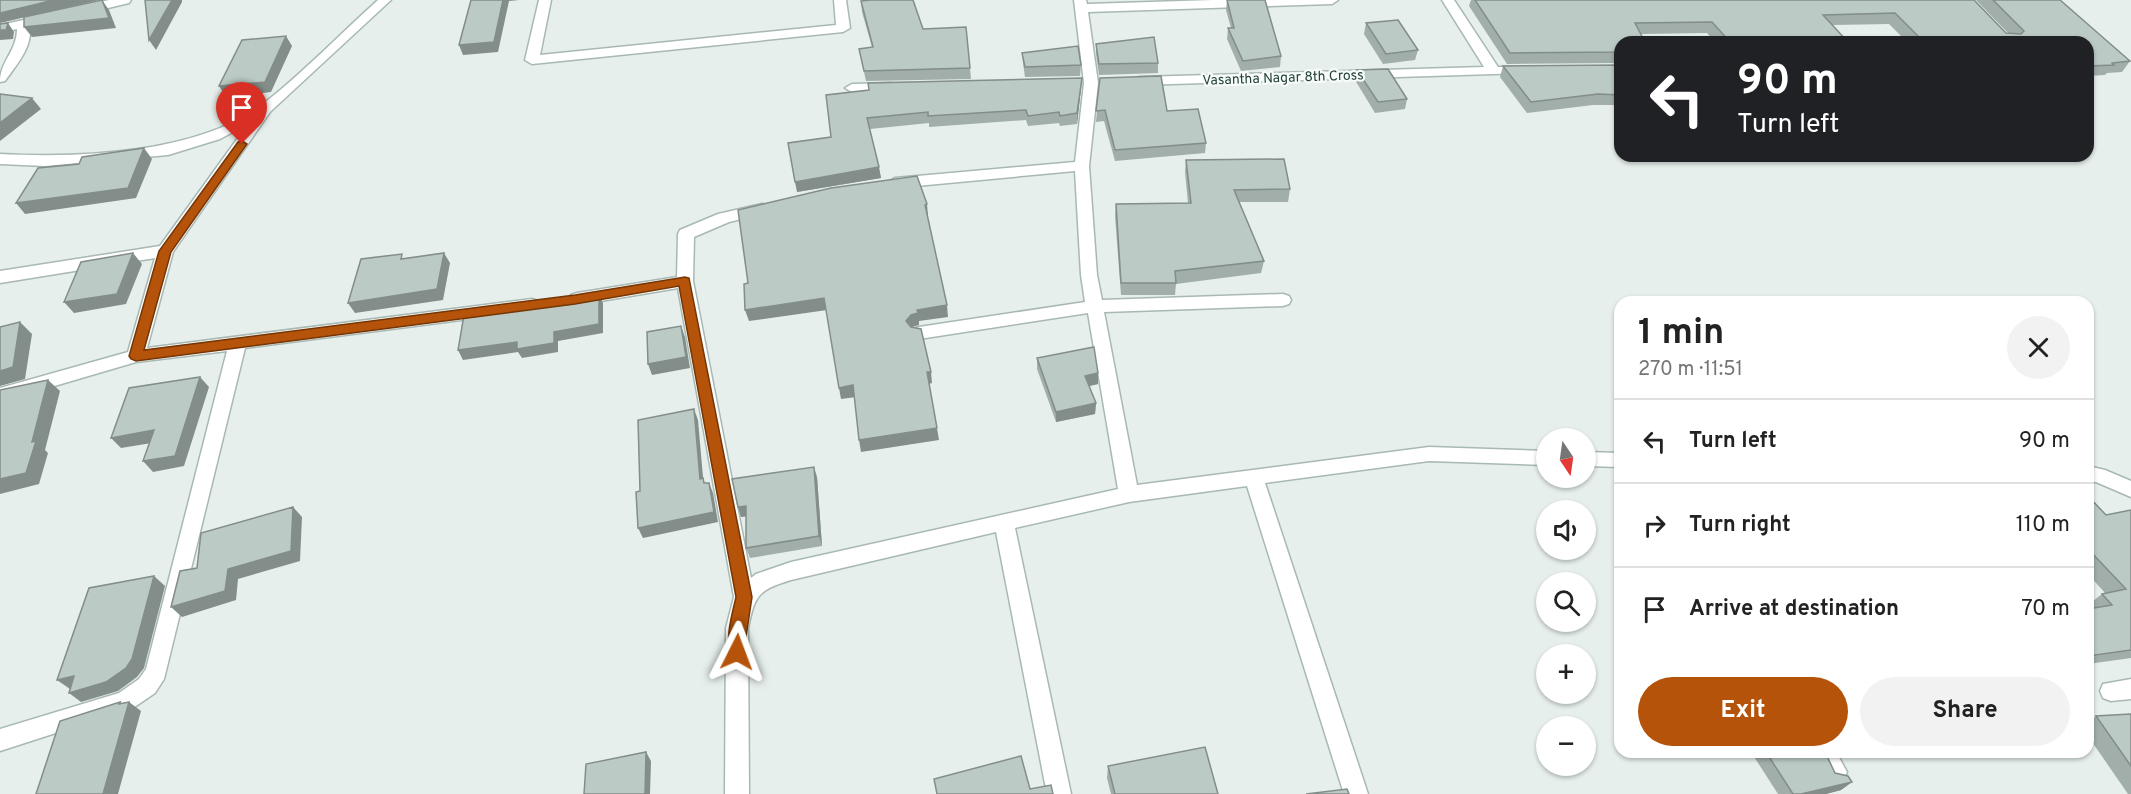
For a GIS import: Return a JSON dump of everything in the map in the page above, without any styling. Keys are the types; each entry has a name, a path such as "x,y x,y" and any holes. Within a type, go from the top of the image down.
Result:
{"street":[{"path":"0,29 125,0"},
{"path":"136,356 165,251 267,108 385,0"},
{"path":"545,0 532,60 843,28 840,0"},
{"path":"1129,494 1089,275 1082,165 1091,83 1080,4 1332,0"},
{"path":"1448,0 1493,70"},
{"path":"0,78 19,52 25,37 23,24"},
{"name":"Vasantha Nagar 8th Cross","path":"1126,82 1539,69"},
{"path":"852,88 912,87"},
{"path":"0,159 45,161 168,150 216,136 267,108"},
{"path":"876,185 1082,165"},
{"path":"737,794 738,628 744,597 685,281 686,234 724,218 778,206"},
{"path":"0,277 165,251"},
{"path":"0,395 136,356 237,345 557,302 685,281"},
{"path":"918,333 1095,306 1283,300"},
{"path":"0,740 125,701 147,686 156,672 237,345"},
{"path":"744,597 763,580 790,571 1129,494 1429,454 1536,458"},
{"path":"1596,459 1614,460"},
{"path":"2094,475 2131,489"},
{"path":"1252,476 1356,794"},
{"path":"1004,523 1059,794"}],"building":[{"path":"0,0 54,0 0,13"},
{"path":"102,0 109,18 24,27 24,17"},
{"path":"145,0 172,0 149,40"},
{"path":"471,0 503,0 494,42 459,45"},
{"path":"913,0 923,29 966,27 970,68 864,71 859,49 873,47 861,1"},
{"path":"1227,0 1265,0 1281,56 1243,61 1228,28 1234,28"},
{"path":"1475,0 1974,0 2006,33 2021,34 2024,31 1993,0 2060,0 2130,61 2112,63 2114,65 2094,66 2094,36 1918,36 1895,13 1823,15 1842,36 1725,36 1712,22 1635,23 1642,36 1614,36 1614,52 1510,53"},
{"path":"1398,20 1418,50 1386,54 1366,23"},
{"path":"8,23 6,30 0,30 0,24"},
{"path":"286,36 265,82 219,86 242,40"},
{"path":"1154,37 1158,63 1099,64 1096,44"},
{"path":"1078,46 1081,65 1025,67 1022,53"},
{"path":"1614,65 1614,95 1598,94 1531,102 1503,66"},
{"path":"1388,69 1407,99 1378,102 1357,70"},
{"path":"1161,76 1167,111 1198,109 1206,143 1115,150 1105,110 1096,111 1100,78"},
{"path":"1082,78 1077,113 1060,116 1059,112 1028,116 1026,110 928,116 928,112 867,118 879,167 795,182 788,143 831,137 826,95 869,90 868,83"},
{"path":"0,94 32,98 0,123"},
{"path":"144,148 128,188 16,203 38,168 79,164 82,157"},
{"path":"1284,159 1290,189 1234,190 1264,261 1175,271 1176,283 1121,283 1116,204 1191,203 1186,160"},
{"path":"917,176 927,204 925,205 947,305 917,310 918,313 911,315 906,321 911,327 921,329 931,372 927,372 937,428 859,440 853,385 839,388 824,298 745,310 744,284 748,283 738,210 831,188"},
{"path":"133,253 117,294 64,302 81,262"},
{"path":"444,253 437,289 348,303 361,259 402,254 401,259"},
{"path":"599,294 599,324 554,332 554,343 517,349 517,342 458,350 464,315"},
{"path":"20,322 13,367 0,371 0,327"},
{"path":"681,326 686,357 648,364 647,332"},
{"path":"1094,347 1098,373 1085,376 1096,403 1056,412 1037,358"},
{"path":"200,377 175,456 143,461 154,430 111,438 129,388"},
{"path":"48,380 32,442 36,441 26,473 0,479 0,390"},
{"path":"694,409 700,479 703,478 704,483 709,483 714,512 638,528 636,492 640,491 638,420"},
{"path":"814,467 819,536 746,548 746,506 738,507 732,479"},
{"path":"2094,502 2106,515 2131,510 2131,650 2094,655 2094,608 2112,605 2102,594 2126,589 2094,555"},
{"path":"293,507 291,551 228,569 225,591 171,607 180,571 197,568 201,533"},
{"path":"154,576 132,659 126,668 106,682 69,693 74,676 57,680 89,588"},
{"path":"120,702 119,704 129,702 103,794 36,794 60,721"},
{"path":"2131,714 2131,766 2096,716"},
{"path":"1205,747 1218,794 1115,794 1108,766"},
{"path":"646,752 645,794 584,794 586,764"},
{"path":"1021,756 1030,789 1051,785 1053,794 937,794 934,779"},
{"path":"1770,758 1828,758 1835,773 1848,776 1852,782 1801,794 1793,794"},
{"path":"1347,789 1349,794 1306,794"}],"route":[{"path":"242,144 165,251 136,356 237,345 575,300 685,281 744,597 738,628 737,652"}]}
